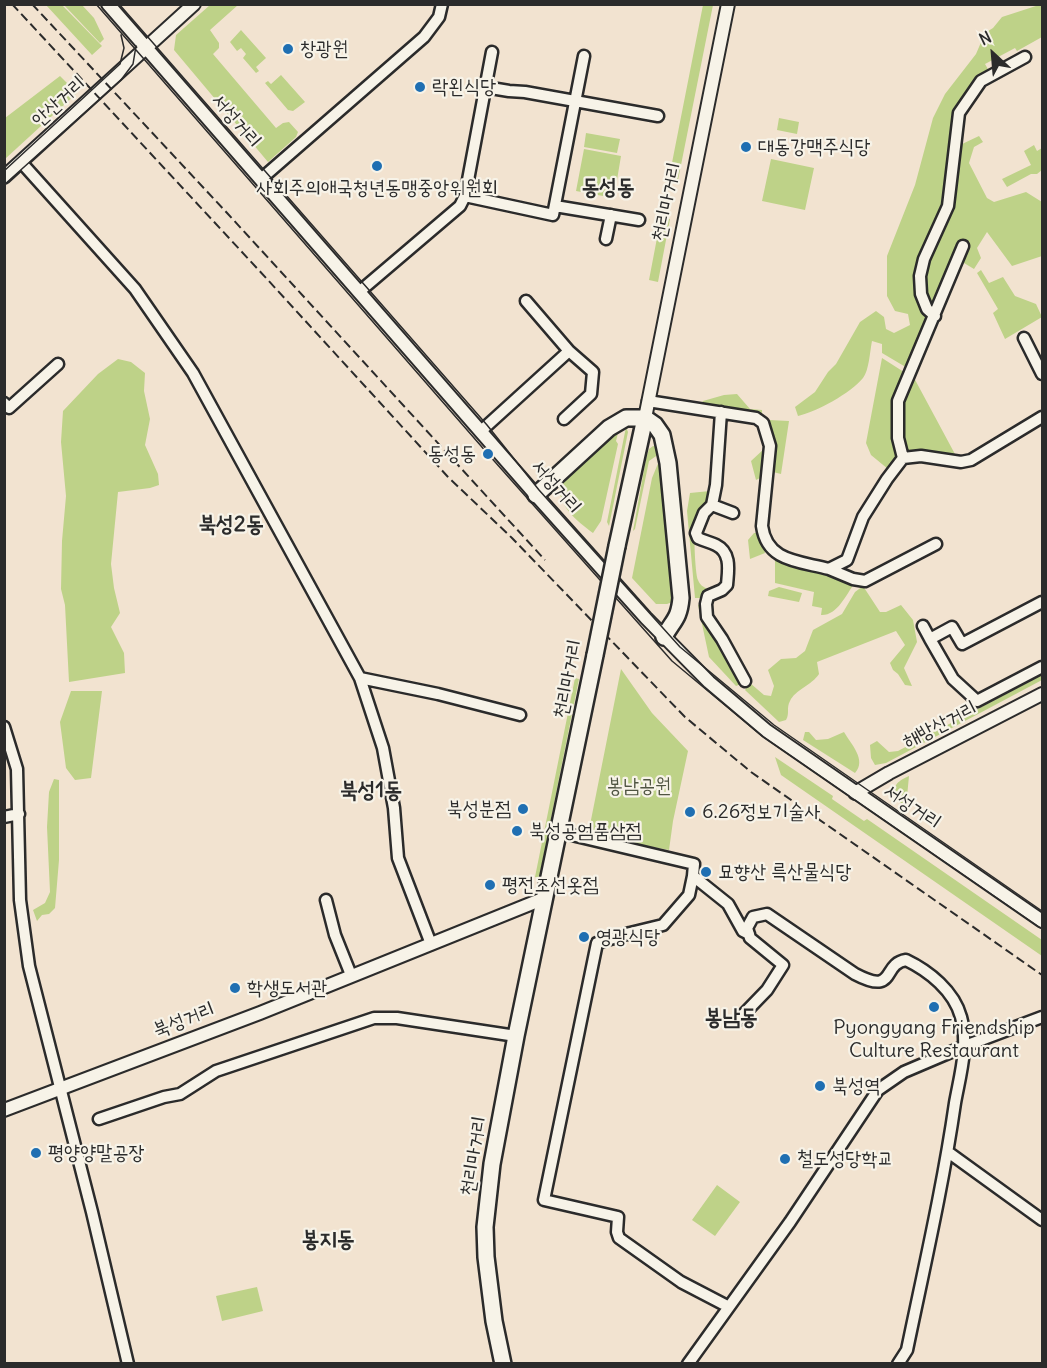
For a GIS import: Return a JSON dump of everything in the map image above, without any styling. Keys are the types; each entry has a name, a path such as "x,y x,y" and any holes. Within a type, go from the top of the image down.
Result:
{"highway":[{"path":"536,495 609,428 626,418 645,418 655,425 662,435 668,463 681,589 678,616 664,637"},
{"name":"천리마거리","path":"503,1364 489,1289 485,1227 492,1164 516,1036 645,418"}],"main road":[{"name":"서성거리","path":"108,4 142,51 261,179 536,495 664,637 730,701 767,731 1042,921"},
{"name":"안산거리","path":"4,177 194,4"},
{"name":"천리마거리","path":"645,418 728,4"},
{"name":"해방산거리","path":"855,793 1042,694"},
{"name":"북성거리","path":"4,1110 260,1012 545,898"}],"street":[{"path":"261,179 424,37 439,17 442,4"},
{"path":"359,292 460,206 465,196 492,52"},
{"path":"465,196 553,215 584,56"},
{"path":"935,316 927,309 921,294 920,276 924,259 948,206 959,113 981,81 1025,57"},
{"path":"485,87 575,100 658,116"},
{"path":"21,162 135,289 193,373 360,678 383,748 394,808 398,858 431,944"},
{"path":"555,206 639,220"},
{"path":"606,239 611,215"},
{"path":"903,458 898,438 898,401 963,246"},
{"path":"526,301 569,351 593,372 591,394 564,419"},
{"path":"1024,338 1042,374"},
{"path":"481,431 569,351"},
{"path":"4,403 9,408 58,364"},
{"path":"648,401 756,418 763,423 770,446 762,526 764,538 770,549 779,556 829,569 859,581 870,580 936,544"},
{"path":"721,412 717,474 712,505 704,513 696,533 698,538 724,551 728,567 727,585 722,590 708,596 707,617 745,681"},
{"path":"853,579 848,560 863,517 903,458 921,456 961,462 970,460 1042,417"},
{"path":"712,505 734,513"},
{"path":"829,569 848,560"},
{"path":"930,639 952,627 962,644 1042,602"},
{"path":"923,626 953,679 977,701 1042,666"},
{"path":"360,678 438,694 520,715"},
{"path":"4,727 17,769 20,900 29,966 128,1364"},
{"path":"4,818 19,814"},
{"path":"559,832 694,864 689,896 663,926 597,943 544,1200 618,1217 619,1238 681,1282 729,1306"},
{"path":"693,876 728,903 743,931 749,935"},
{"path":"326,900 335,935 351,975"},
{"path":"736,918 767,914 870,982 881,982 888,977 896,964 901,960 906,960 938,982 956,1005 961,1016 965,1046 948,1152 907,1350 898,1364"},
{"path":"737,1021 767,990 783,964 750,938 747,928 753,917"},
{"path":"688,1364 790,1222 878,1090 904,1072 1042,1017"},
{"path":"99,1119 164,1097 180,1094 216,1071 374,1018 397,1018 516,1036"},
{"path":"948,1152 1042,1220"},
{"path":"907,1350 911,1364"}],"green space":[{"path":"46,5 62,5 102,46 92,55"},
{"path":"64,5 82,5 94,18 104,39 100,43"},
{"path":"210,5 238,5 210,30 219,43 219,48 213,54 276,128 289,122 298,132 296,137 268,162 174,50 176,35"},
{"path":"703,5 713,5 678,180 669,178"},
{"path":"1042,5 1042,37 1017,51 1015,48 985,64 989,71 955,111 944,206 921,258 930,321 909,369 882,353 882,344 872,341 867,371 858,384 833,401 798,416 795,407 815,392 836,364 860,322 876,311 884,317 886,329 894,333 910,325 908,314 895,311 887,296 887,256 915,185 933,118 945,94 976,54 985,33 993,28 1002,17"},
{"path":"241,30 266,58 256,67 259,71 256,73 243,58 246,54 241,48 237,51 230,42"},
{"path":"281,75 305,102 293,111 288,110 265,83 268,81 271,84"},
{"path":"60,76 77,93 5,159 5,118"},
{"path":"779,118 799,122 797,134 777,130"},
{"path":"586,133 620,139 617,153 584,147"},
{"path":"979,136 983,142 974,147 969,163 987,198 994,202 1026,192 1042,202 1042,256 1012,266 987,232 977,248 981,258 974,269 959,260 936,305 931,306 924,293 925,269 960,145"},
{"path":"1034,145 1037,151 1042,148 1042,170 1007,187 1002,179 1031,165 1024,151"},
{"path":"584,149 621,156 614,198 576,191"},
{"path":"771,159 814,168 805,210 762,201"},
{"path":"661,217 670,219 658,282 649,280"},
{"path":"981,270 989,283 1003,277 1015,296 1036,304 1042,317 1005,339 993,313 998,309 977,273"},
{"path":"882,358 907,374 897,396 894,414 899,455 888,469 871,455 866,443"},
{"path":"118,359 131,362 145,373 144,391 150,419 145,445 158,474 159,485 118,492 111,564 120,613 111,627 124,653 125,673 69,682 65,605 61,589 66,496 61,442 63,411 98,374"},
{"path":"913,376 956,456 907,451 902,435 902,400"},
{"path":"737,394 750,409 762,410 762,415 701,404 703,401 724,395"},
{"path":"769,420 789,421 781,474 773,472 773,444"},
{"path":"626,427 628,432 609,526 607,522"},
{"path":"619,429 616,441 618,444 601,521 593,533 574,518 564,505 560,482"},
{"path":"653,446 658,447 659,454 649,461 633,531 646,459 649,449"},
{"path":"765,448 764,476 756,480 751,461"},
{"path":"659,461 662,461 675,601 667,604 656,604 632,578 652,478"},
{"path":"710,491 695,523 697,576 701,585 708,589 703,592 701,598 695,598 687,511 690,493"},
{"path":"754,533 760,533 765,553 750,559 748,540"},
{"path":"775,558 823,571 854,584 836,609 821,615 822,608 812,606 814,592 775,583"},
{"path":"863,586 880,612 886,612 901,605 913,620 917,642 904,668 912,686 905,685 890,663 905,645 896,631 817,662 819,674 792,697 786,720 779,722 745,690 750,683 764,695 771,696 774,686 768,670 781,659 796,658 805,651 813,630 842,614 855,592"},
{"path":"779,587 802,593 799,602 768,596 769,591"},
{"path":"702,604 741,684 736,686 709,657 698,605"},
{"name":"봉남공원","path":"621,669 652,713 688,751 669,850 588,835"},
{"path":"1042,675 1042,680 886,763 875,765 871,758 870,745 877,741 889,752 898,751"},
{"path":"575,678 579,679 539,878 535,877"},
{"path":"71,691 102,691 91,778 75,780 66,768 60,722"},
{"path":"805,732 809,732 816,740 828,739 844,732 859,757 855,773 803,740"},
{"path":"775,757 833,796 832,799 864,821 867,819 1042,940 1042,956 781,775"},
{"path":"909,776 906,807 896,799 894,791 898,782"},
{"path":"54,779 59,780 59,860 55,908 49,914 42,915 37,921 33,910 45,903 50,892 47,827 49,792"},
{"path":"717,1185 740,1202 715,1236 692,1220"},
{"path":"257,1287 263,1311 222,1321 216,1296"}],"tram line":[{"path":"96,4 488,454 672,661 762,736 1042,929"},
{"path":"119,4 487,425 539,490 680,647 774,725 1042,911"},
{"path":"4,171 120,64 124,48 121,35"},
{"path":"4,185 121,80 133,64 136,46"}],"railway":[{"path":"12,4 448,477 512,538 685,717 751,772 1042,975"},
{"path":"32,4 545,560"}],"place":[{"name":"창광원","path":"288,49"},
{"name":"락왼식당","path":"420,87"},
{"name":"대동강맥주식당","path":"746,147"},
{"name":"사회주의애국청년동맹중앙위원회","path":"377,166"},
{"name":"동성동","path":"488,454"},
{"name":"북성분점","path":"523,809"},
{"name":"6.26정보기술사","path":"690,812"},
{"name":"북성공엄품삼점","path":"517,831"},
{"name":"묘향산 륵산물식당","path":"706,872"},
{"name":"평전조선옷점","path":"490,885"},
{"name":"영광식당","path":"584,937"},
{"name":"학생도서관","path":"235,988"},
{"name":"Pyongyang Friendship Culture Restaurant","path":"934,1007"},
{"name":"북성역","path":"820,1086"},
{"name":"평양양말공장","path":"36,1153"},
{"name":"철도성당학교","path":"785,1159"}],"district":[{"name":"동성동","path":"608,188"},
{"name":"북성2동","path":"231,525"},
{"name":"북성1동","path":"371,791"},
{"name":"봉남동","path":"731,1018"},
{"name":"봉지동","path":"328,1240"}]}
